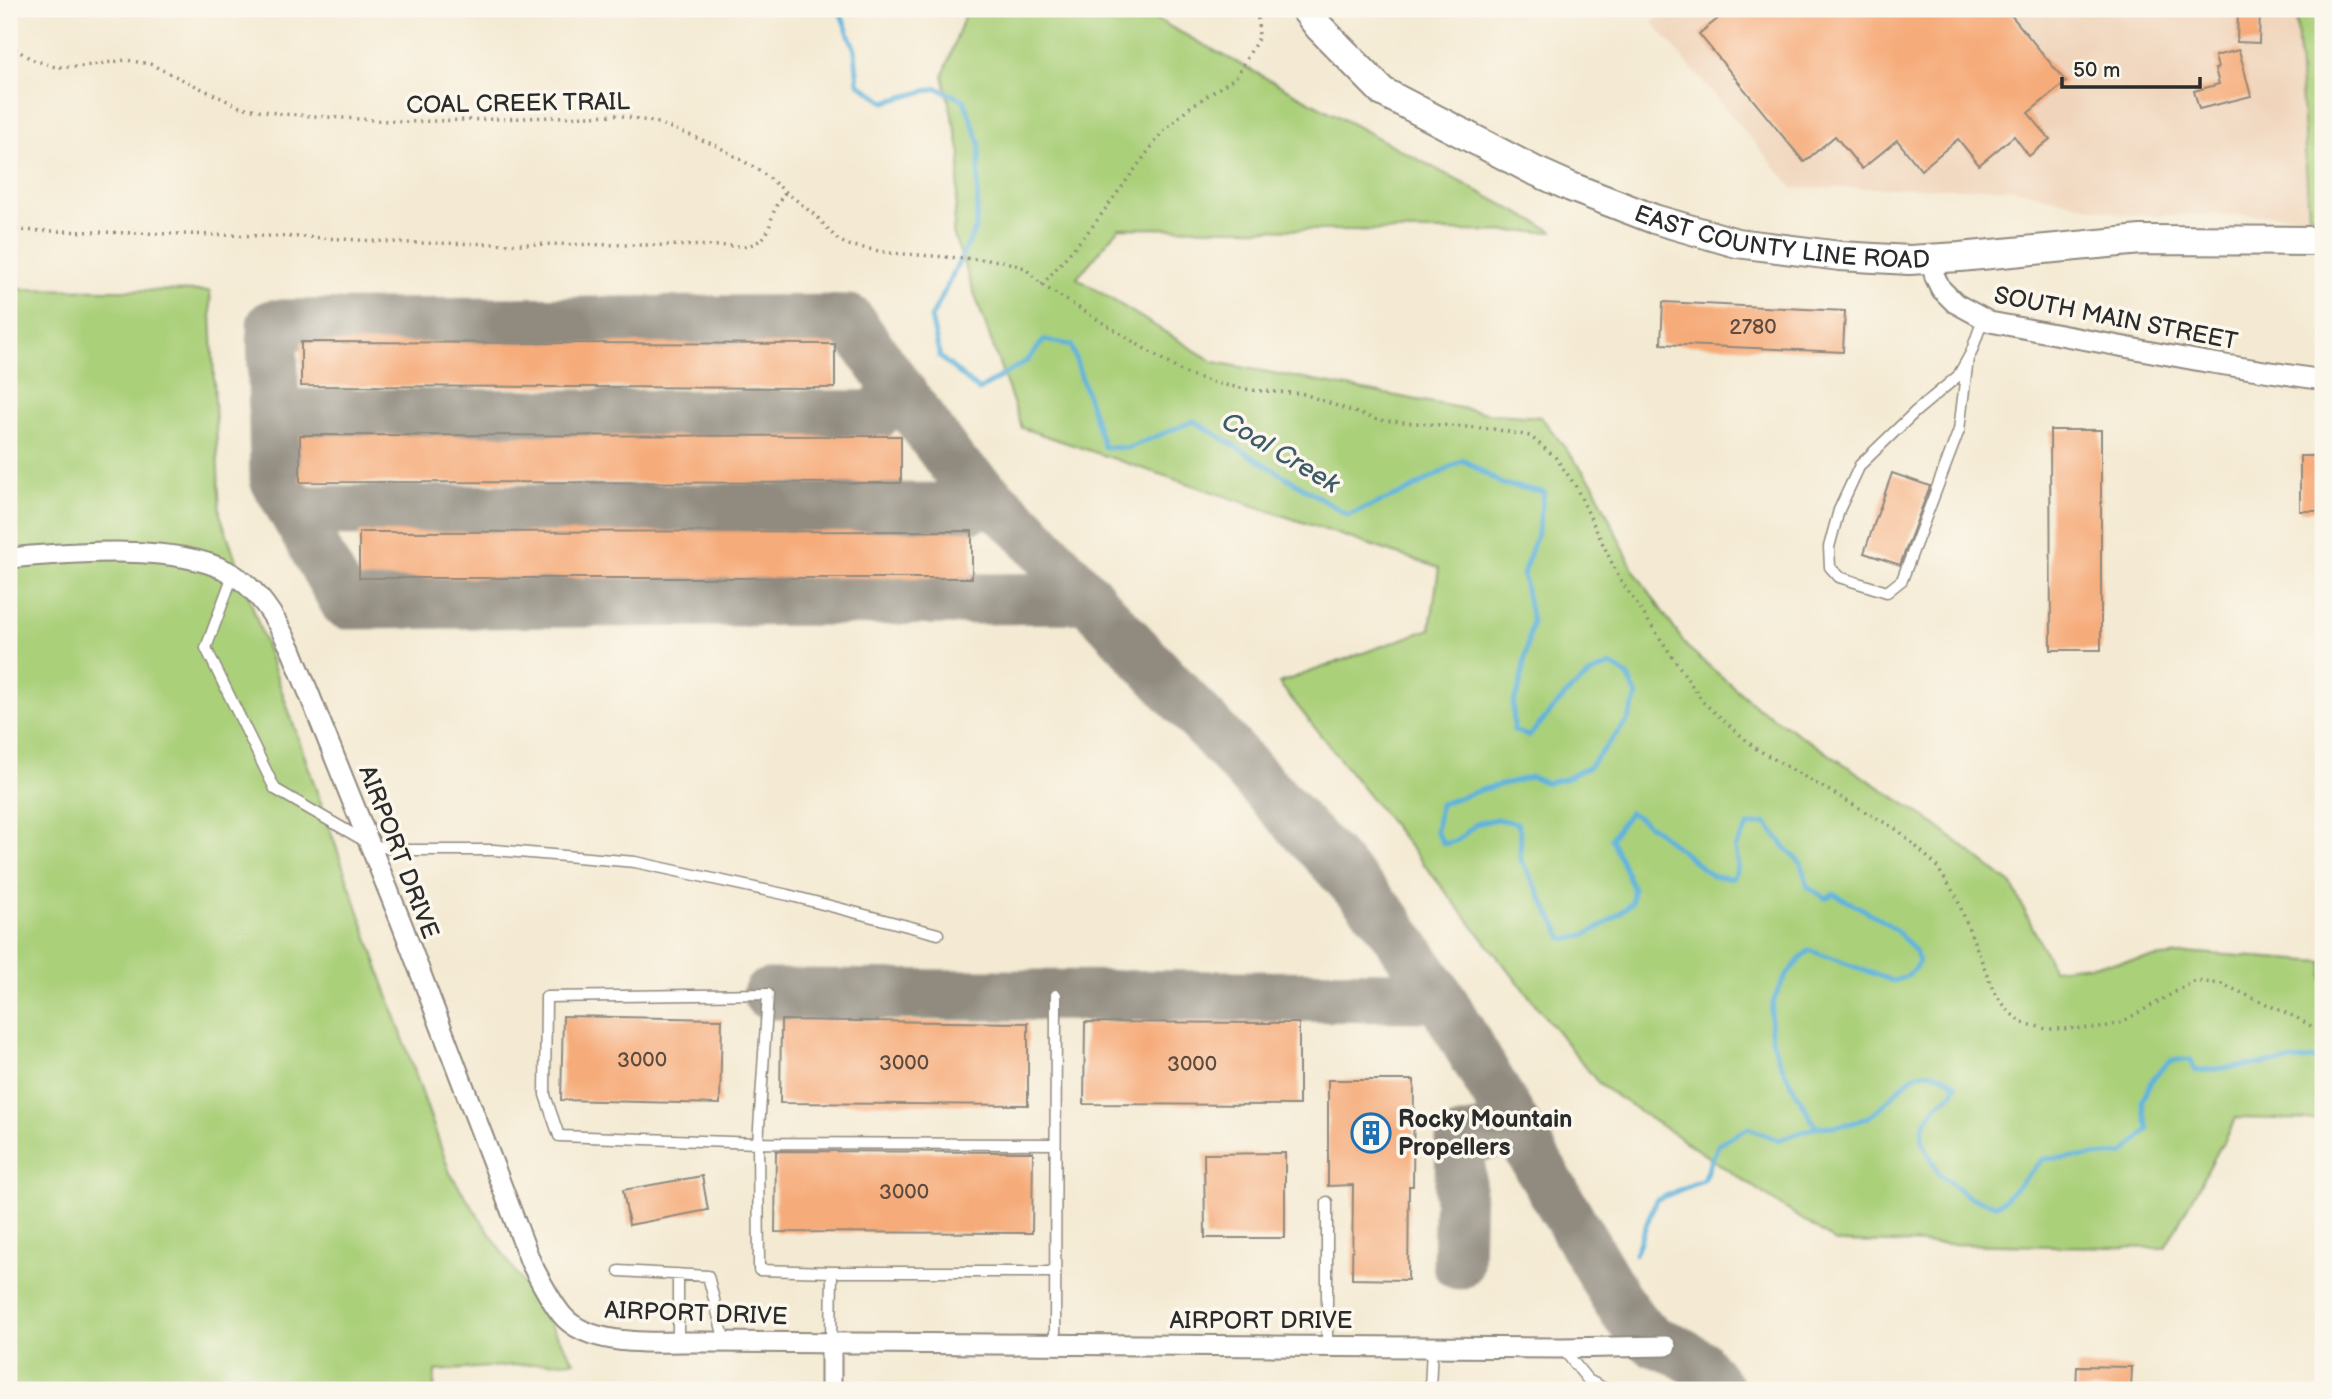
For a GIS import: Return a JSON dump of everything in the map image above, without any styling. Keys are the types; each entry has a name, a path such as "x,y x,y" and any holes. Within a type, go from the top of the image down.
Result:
{"main road":[{"name":"EAST COUNTY LINE ROAD","path":"1305,9 1383,92 1533,170 1605,201 1654,219 1737,243 1840,256 1931,259 2141,240 2323,241"}],"street":[{"name":"SOUTH MAIN STREET","path":"1931,259 1941,289 1955,303 1983,318 2006,326 2323,380"},
{"name":"AIRPORT DRIVE","path":"9,558 119,553 191,559 226,571 261,598 281,628 370,844 485,1146 540,1280 563,1316 582,1330 612,1340 725,1342 1562,1348 1666,1346"},
{"path":"831,1341 831,1390"}],"lane":[{"path":"1968,358 1959,430 1902,580 1887,592 1839,577 1830,567 1829,547 1839,510 1860,465 1915,412 1958,376 1983,318"},
{"path":"233,575 206,648 275,789 370,844 396,850 494,850 635,862 764,890 938,934"},
{"path":"1055,1144 758,1143 559,1136 545,1095 546,997 768,994 758,1143 759,1270 1055,1272"},
{"path":"1055,1343 1056,995"},
{"path":"1327,1202 1327,1346"},
{"path":"619,1271 708,1276 725,1342"},
{"path":"831,1341 832,1272"},
{"path":"678,1274 678,1341"},
{"path":"1430,1390 1432,1346"},
{"path":"1562,1348 1588,1380 1607,1390"}],"path":[{"path":"1042,285 1092,227 1161,134 1187,109 1236,77 1259,37 1257,9"},
{"name":"COAL CREEK TRAIL","path":"9,45 30,59 55,67 78,67 126,60 150,64 221,99 261,111 405,122 618,115 638,118 715,145 759,170 817,217 838,240 848,245 891,253 1003,261 1025,268 1042,285 1184,373 1251,390 1304,394 1377,420 1493,429 1530,436 1556,458 1574,485 1619,578 1704,703 1755,748 1899,831 1935,864 1956,896 1994,992 2023,1023 2047,1029 2099,1028 2120,1023 2195,981 2222,984 2297,1018 2323,1033"},
{"path":"9,230 293,237 411,243 747,246 759,242 766,235 786,191"}],"shaded area":[{"path":"1672,9 2296,9 2309,215 2124,215 2010,188 1793,188 1652,22"}],"green space":[{"path":"967,9 1137,9 1554,232 1119,228 1077,278 1214,362 1493,414 1541,417 1593,484 1633,569 1687,647 1757,707 1928,819 2012,885 2053,969 2199,953 2323,962 2323,1120 2236,1118 2165,1248 1836,1242 1600,1085 1279,683 1430,629 1439,568 1022,428 953,233 961,154 943,76"},
{"path":"2296,9 2323,9 2323,216 2309,215"},
{"path":"9,289 210,291 220,514 450,1173 574,1361 435,1371 434,1390 9,1390"}],"building":[{"path":"1730,9 2006,9 2066,82 2028,113 2050,139 2029,156 2014,136 1979,165 1958,139 1921,170 1897,140 1862,169 1835,136 1804,162 1699,34"},
{"path":"2238,10 2260,11 2259,43 2237,42"},
{"path":"2239,50 2251,96 2199,109 2194,91 2219,84 2215,56"},
{"path":"1663,302 1845,311 1843,352 1661,344"},
{"path":"301,342 835,344 835,388 301,386"},
{"path":"2050,430 2101,430 2101,650 2051,650"},
{"path":"300,435 901,436 901,483 300,482"},
{"path":"2300,456 2323,456 2323,511 2300,511"},
{"path":"1892,473 1930,486 1900,565 1864,553"},
{"path":"972,531 972,578 359,578 359,532"},
{"path":"563,1016 722,1019 720,1104 561,1100"},
{"path":"781,1020 1028,1023 1028,1105 780,1103"},
{"path":"1085,1022 1299,1023 1299,1105 1084,1104"},
{"name":"Rocky Mountain Propellers","path":"1328,1080 1414,1080 1413,1186 1409,1186 1408,1280 1352,1279 1353,1185 1328,1186"},
{"path":"776,1151 1033,1152 1032,1233 775,1232"},
{"path":"1285,1153 1285,1238 1205,1238 1204,1154"},
{"path":"702,1176 708,1210 629,1225 623,1190"},
{"path":"2077,1366 2132,1367 2131,1390 2076,1390"}],"waterway":[{"name":"Coal Creek","path":"839,9 855,50 858,83 885,102 937,88 964,100 980,144 976,228 931,318 940,357 979,390 1028,360 1044,340 1071,345 1104,447 1128,448 1194,421 1348,515 1408,491 1463,460 1502,484 1544,492 1538,531 1523,574 1532,621 1520,685 1513,705 1514,731 1529,736 1576,685 1598,670 1611,665 1628,676 1637,696 1628,720 1589,767 1564,779 1547,783 1531,777 1440,804 1436,831 1444,844 1458,840 1476,824 1496,819 1517,823 1521,833 1520,858 1563,938 1571,938 1600,927 1632,902 1633,888 1611,838 1630,812 1712,876 1733,878 1738,866 1735,848 1748,826 1766,823 1801,863 1808,887 1825,898 1834,894 1883,921 1905,939 1919,961 1909,974 1893,981 1809,950 1788,974 1775,997 1770,1018 1772,1038 1789,1080 1816,1127 1864,1119 1881,1108 1909,1080 1919,1074 1929,1072 1942,1075 1956,1085 1953,1093 1936,1106 1923,1126 1922,1141 1939,1174 1969,1197 1995,1205 2004,1200 2043,1159 2123,1154 2148,1130 2142,1100 2154,1077 2171,1060 2191,1060 2195,1071 2313,1059 2323,1062"},
{"path":"1635,1254 1656,1200 1703,1180 1719,1143 1749,1128 1778,1140 1816,1127"}],"taxiway":[{"path":"1090,598 346,604 275,479 272,325 849,320 952,463 1025,530 1384,916 1440,997 1619,1303 1636,1326 1653,1341 1677,1350 1697,1362 1719,1390"},
{"path":"274,414 874,416 900,391"},
{"path":"293,511 970,508 991,498"},
{"path":"768,994 1440,997"},
{"path":"1458,1264 1461,1140 1517,1130"}],"place":[{"name":"Rocky Mountain Propellers","path":"1371,1133"}]}
